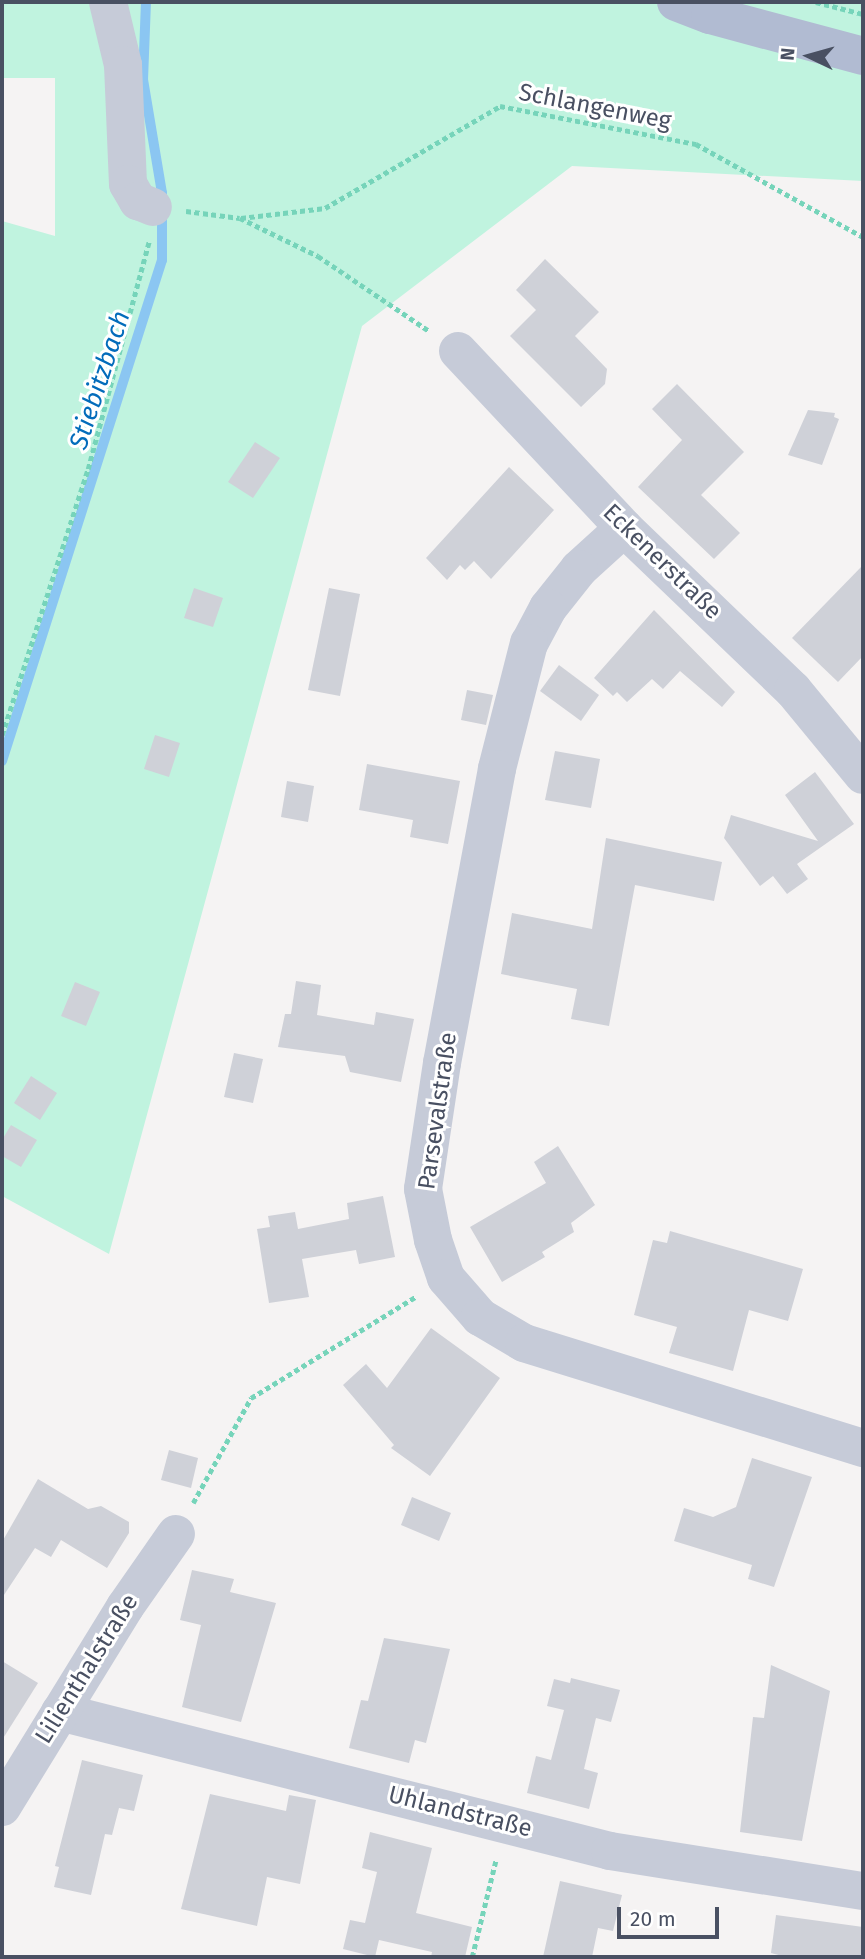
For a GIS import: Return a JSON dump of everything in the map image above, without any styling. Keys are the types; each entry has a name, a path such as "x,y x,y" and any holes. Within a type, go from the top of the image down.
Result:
{"main road":[{"path":"676,2 710,15 863,56"}],"street":[{"path":"108,2 123,65 128,184 138,201 164,209"},
{"name":"Eckenerstraße","path":"458,351 624,528 793,690 863,775"},
{"name":"Parsevalstraße","path":"624,528 579,569 548,608 529,642 497,769 423,1189 446,1278 480,1317 524,1343 863,1448"},
{"name":"Lilienthalstraße","path":"2,1807 60,1712 176,1534"},
{"name":"Uhlandstraße","path":"60,1712 610,1851 863,1891"}],"path":[{"path":"816,2 863,14"},
{"name":"Schlangenweg","path":"240,218 325,208 500,106 696,145 863,237"},
{"path":"2,735 89,469 147,254 164,209 240,218 318,256 458,351"},
{"path":"176,1534 251,1398 446,1278"},
{"path":"472,1957 505,1823"}],"green space":[{"path":"2,2 863,2 863,181 572,166 362,326 109,1254 2,1196 2,221 55,236 55,78 2,78"}],"building":[{"path":"545,259 599,312 575,336 607,369 605,384 581,407 510,336 536,310 516,290"},
{"path":"677,384 744,452 701,495 740,533 714,559 638,487 682,440 652,409"},
{"path":"808,410 835,413 834,417 839,419 822,465 788,455"},
{"path":"255,442 280,458 253,498 228,482"},
{"path":"509,467 554,510 491,579 474,561 465,570 460,565 447,580 426,558"},
{"path":"863,565 863,656 838,682 792,638"},
{"path":"194,588 223,598 213,627 184,618"},
{"path":"329,588 360,594 340,696 308,690"},
{"path":"654,610 735,692 722,707 680,671 663,689 652,679 627,702 617,692 613,696 594,678"},
{"path":"559,665 599,695 581,721 540,691"},
{"path":"467,690 493,695 486,725 461,720"},
{"path":"155,735 180,743 169,777 144,769"},
{"path":"555,751 600,759 591,808 545,800"},
{"path":"367,764 460,781 448,844 410,837 413,820 359,810"},
{"path":"815,772 854,824 797,864 808,879 787,894 773,876 760,886 724,838 731,815 818,841 785,795"},
{"path":"287,781 314,786 308,822 281,817"},
{"path":"606,838 722,862 714,901 635,885 609,1026 571,1019 577,989 501,974 512,913 592,929"},
{"path":"296,981 321,985 317,1015 374,1025 376,1012 414,1019 401,1082 350,1072 345,1056 278,1047 285,1014 291,1014"},
{"path":"75,982 100,992 86,1026 61,1016"},
{"path":"234,1053 263,1059 253,1103 224,1097"},
{"path":"31,1076 57,1093 40,1120 14,1103"},
{"path":"11,1125 37,1140 21,1167 2,1156 2,1140"},
{"path":"558,1146 595,1205 571,1223 574,1232 542,1252 545,1257 502,1282 470,1227 546,1183 534,1162"},
{"path":"383,1196 395,1257 359,1264 356,1250 302,1259 309,1297 269,1303 257,1229 270,1227 268,1216 295,1212 298,1229 349,1219 347,1203"},
{"path":"670,1231 803,1269 788,1321 749,1310 733,1371 669,1353 677,1327 634,1315 653,1240 667,1243"},
{"path":"431,1328 500,1378 430,1476 391,1448 394,1445 343,1385 366,1364 387,1388"},
{"path":"169,1450 198,1458 191,1488 161,1480"},
{"path":"752,1458 812,1477 774,1587 748,1579 752,1565 674,1541 684,1508 713,1517 736,1507"},
{"path":"38,1479 88,1509 101,1506 129,1522 129,1533 107,1568 61,1540 51,1557 35,1548 2,1598 2,1542"},
{"path":"412,1497 451,1513 439,1541 401,1525"},
{"path":"192,1570 234,1579 230,1592 276,1603 241,1722 182,1707 201,1625 180,1620"},
{"path":"384,1638 450,1649 426,1743 415,1740 409,1763 349,1748 361,1700 368,1701"},
{"path":"2,1661 38,1683 2,1740"},
{"path":"771,1665 830,1691 802,1841 740,1832 753,1717 764,1718"},
{"path":"571,1678 620,1690 611,1722 596,1718 584,1769 598,1773 589,1809 527,1793 536,1756 551,1760 564,1710 547,1706 554,1679 570,1683"},
{"path":"82,1760 143,1775 134,1811 119,1808 112,1835 105,1834 91,1895 54,1887 59,1867 55,1866"},
{"path":"210,1794 286,1811 289,1795 316,1800 300,1884 267,1877 257,1926 181,1909"},
{"path":"370,1832 432,1848 416,1913 472,1927 465,1957 431,1957 432,1952 379,1940 375,1957 343,1949 350,1920 365,1923 377,1872 362,1868"},
{"path":"560,1881 622,1895 613,1931 598,1928 592,1957 543,1957"},
{"path":"776,1915 863,1927 863,1957 786,1957 771,1953"}],"waterway":[{"name":"Stiebitzbach","path":"2,761 162,260 162,193 143,80 146,2"}]}
